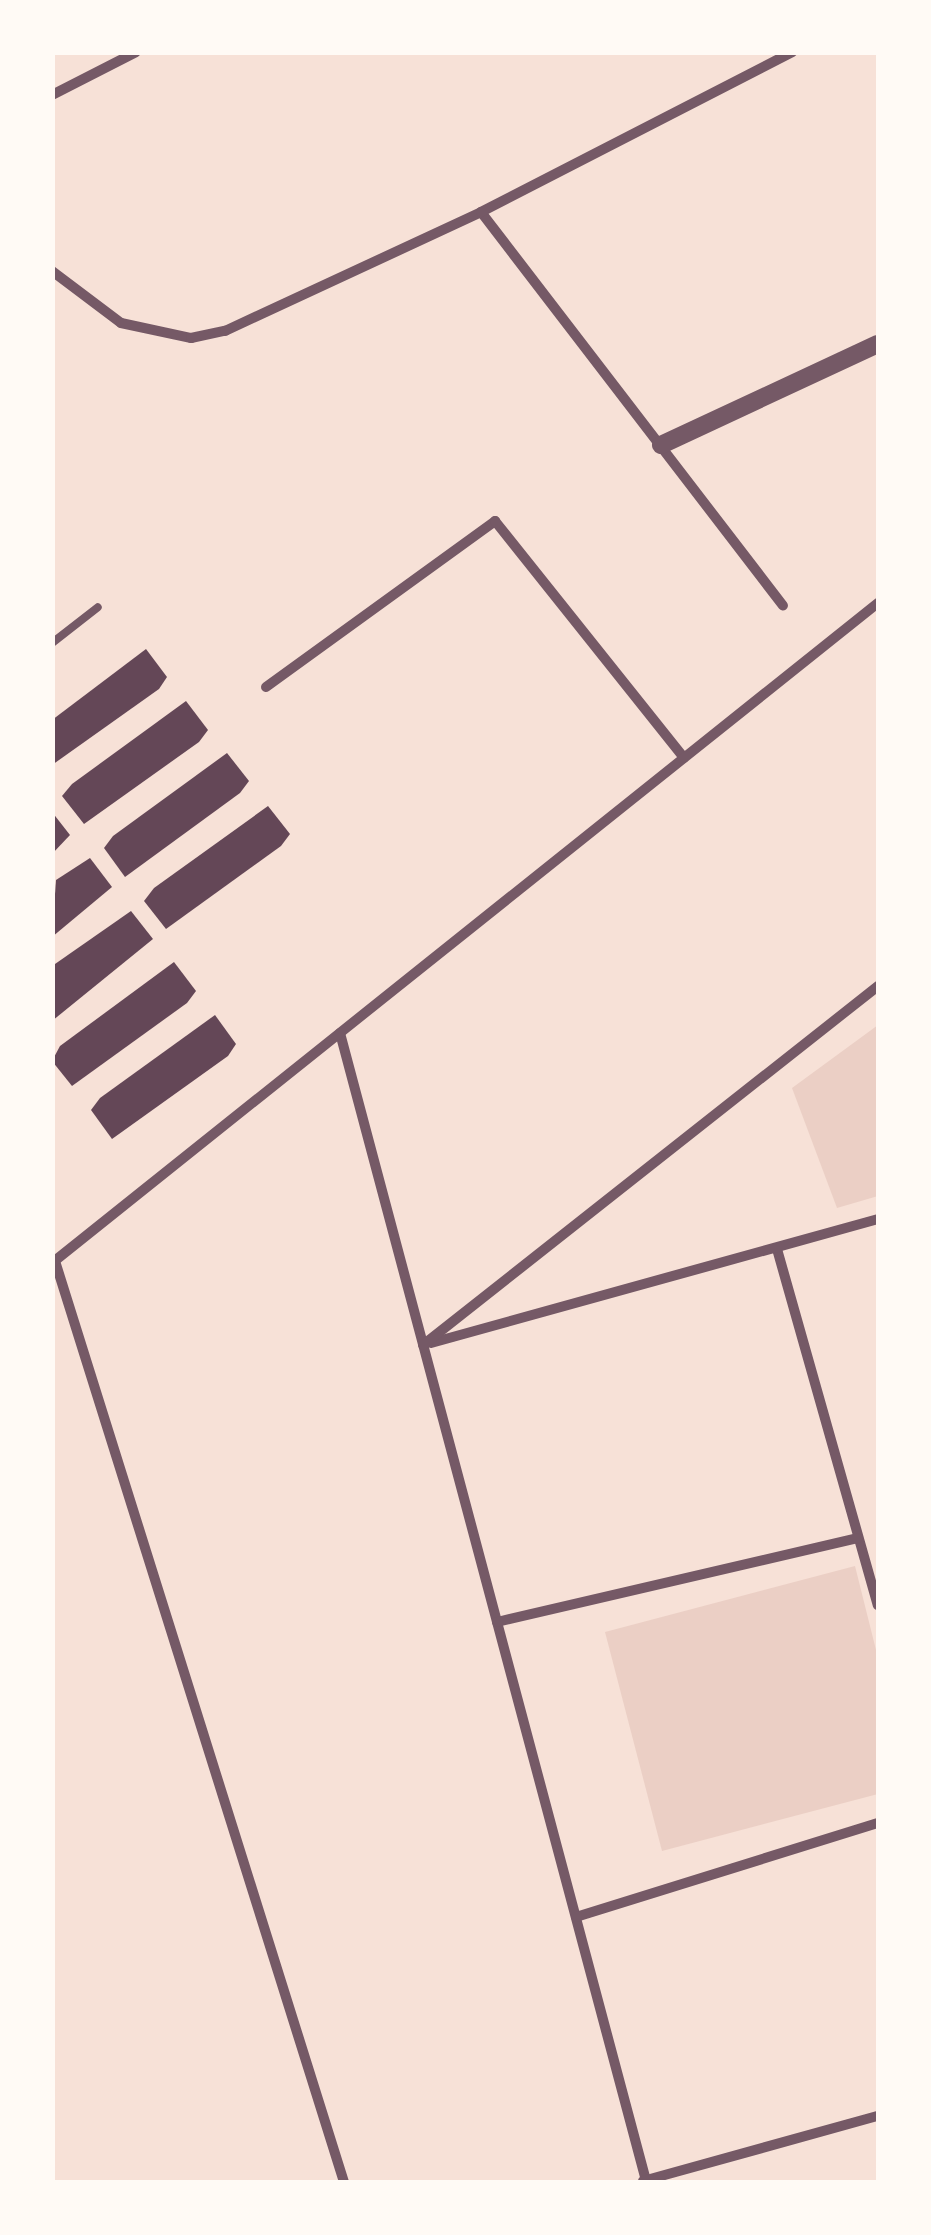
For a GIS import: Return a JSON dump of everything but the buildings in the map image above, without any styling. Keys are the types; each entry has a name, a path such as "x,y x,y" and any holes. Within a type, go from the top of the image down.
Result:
{"street":[{"path":"52,95 136,52"},
{"path":"52,271 122,322 190,338 258,320 482,212 792,52"},
{"path":"482,212 783,605"},
{"path":"660,445 878,344"},
{"path":"266,688 495,521 684,758"},
{"path":"344,2182 53,1261 878,603"},
{"path":"423,1345 878,986"},
{"path":"340,1033 643,2182 878,2116"},
{"path":"423,1345 878,1220"},
{"path":"777,1248 878,1605"},
{"path":"496,1622 857,1538"},
{"path":"576,1917 878,1823"}],"lane":[{"path":"52,643 98,607"}],"shaded area":[{"path":"878,1025 878,1196 837,1208 792,1088"},
{"path":"855,1566 878,1658 878,1794 662,1851 605,1632"}]}
